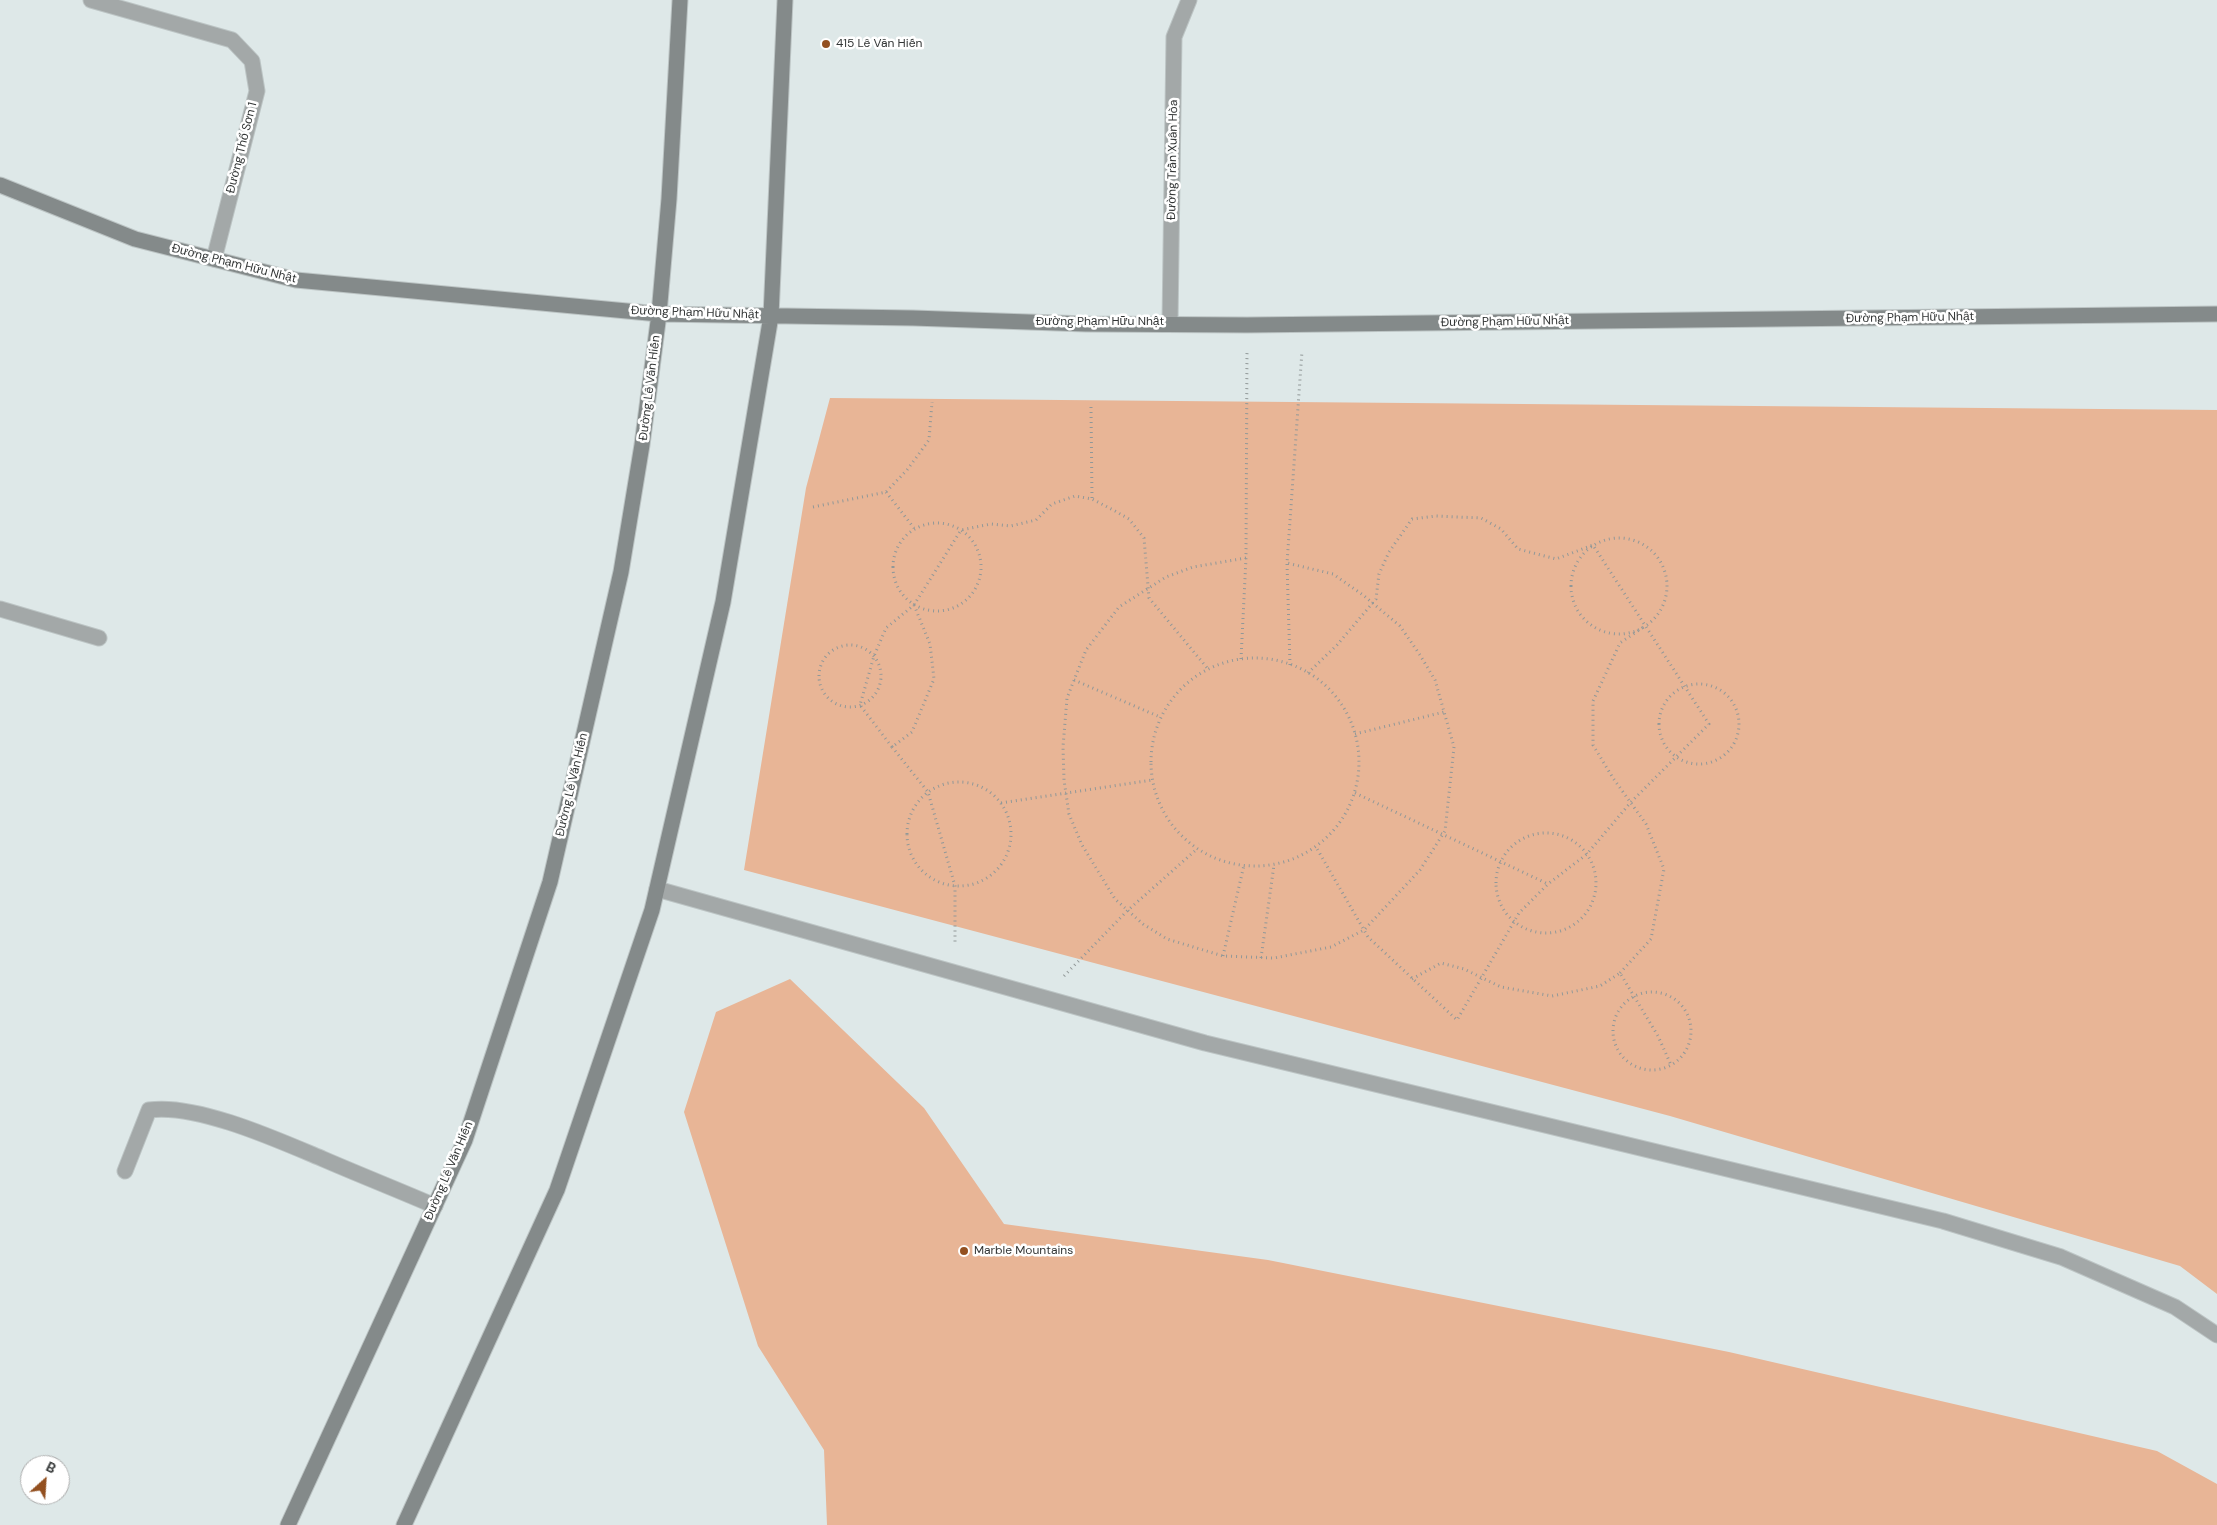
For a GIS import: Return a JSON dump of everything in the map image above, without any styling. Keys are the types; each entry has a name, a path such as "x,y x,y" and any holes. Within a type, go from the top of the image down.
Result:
{"main road":[{"name":"Đường Lê Văn Hiến","path":"288,1525 465,1140 550,882 621,572 642,445 659,314 669,199 680,0"},
{"path":"404,1525 557,1190 652,910 723,602 771,316 786,0"},
{"name":"Đường Phạm Hữu Nhật","path":"0,185 135,239 296,280 659,314 1086,324 1170,323 1247,325 2217,314"}],"street":[{"name":"Đường Thổ Sơn 1","path":"91,0 232,40 252,61 257,91 214,259"},
{"name":"Đường Trần Xuân Hòa","path":"1170,323 1174,38 1189,0"},
{"path":"0,608 99,638"},
{"path":"657,890 1205,1043 1943,1221 2061,1257 2175,1306 2217,1335"},
{"path":"125,1171 149,1110 165,1108 198,1114 264,1135 435,1206"}],"path":[{"path":"1290,665 1287,563 1304,324"},
{"path":"1241,659 1246,558 1247,325"},
{"path":"813,507 886,492 907,470 929,440 932,402"},
{"path":"1091,407 1092,499"},
{"path":"886,492 914,528"},
{"path":"860,705 874,656 886,628 914,605 961,530 992,524 1011,526 1036,520 1052,504 1075,496 1092,499 1129,518 1144,538 1149,598 1208,669"},
{"path":"1308,673 1337,645 1376,599 1379,574 1389,552 1412,520 1436,516 1481,518 1501,529 1518,549 1556,559 1614,538 1636,541 1649,548 1659,560 1666,574 1667,588 1664,604 1657,616 1620,643 1593,701 1593,745 1613,778 1646,824 1664,869 1651,939 1620,973 1600,986 1552,996 1501,987 1464,969 1440,963 1412,979"},
{"path":"938,522 950,524 961,530 972,540 979,554 981,569 978,583 970,596 958,606 944,611 928,610 914,605 902,595 895,582 892,567 894,552 902,538 914,528 938,522"},
{"path":"1316,847 1368,937 1456,1020 1513,922 1548,884 1588,854 1630,802 1709,724 1593,545"},
{"path":"1593,545 1580,557 1573,571 1571,588 1574,604 1584,619 1597,629 1613,634 1630,633 1645,626"},
{"path":"1246,558 1193,567 1166,576 1119,607 1086,650 1066,698 1064,747 1066,794 1069,814 1082,845 1115,899 1143,924 1166,939 1223,956 1274,958 1331,947 1364,930 1420,870 1443,835 1450,797 1454,747 1435,680 1400,626 1333,574 1287,563"},
{"path":"892,746 912,732 934,679 930,644 914,605"},
{"path":"846,645 866,649 874,656 881,674 880,684 869,700 860,705 850,706 840,705 830,700 819,683 818,673 821,663 828,654 836,648 846,645"},
{"path":"1241,659 1266,659 1290,665 1308,673 1328,689 1345,710 1355,734 1359,764 1355,793 1339,823 1316,847 1296,858 1274,864 1244,866 1220,860 1197,848 1175,830 1160,806 1152,780 1151,748 1160,717 1180,689 1208,669 1241,659"},
{"path":"1074,680 1160,717"},
{"path":"1698,684 1711,686 1723,693 1732,703 1738,716 1735,742 1726,753 1715,760 1702,764 1688,762 1676,757 1661,738 1660,713 1666,702 1684,686 1698,684"},
{"path":"860,705 928,792 955,886 954,974"},
{"path":"1355,734 1444,712"},
{"path":"1001,803 1152,780"},
{"path":"958,782 975,784 989,792 1001,803 1008,818 1011,835 1008,851 1000,866 987,877 972,884 955,886 937,881 922,871 911,856 907,839 908,821 915,804 928,792 942,784 958,782"},
{"path":"1355,793 1548,884"},
{"path":"1541,832 1558,834 1575,841 1588,854 1594,868 1597,884 1594,900 1586,914 1574,926 1559,932 1543,933 1527,930 1513,922 1502,909 1497,894 1496,877 1500,862 1510,847 1524,837 1541,832"},
{"path":"1043,998 1128,911 1197,848"},
{"path":"1261,958 1274,864"},
{"path":"1223,956 1244,866"},
{"path":"1620,973 1658,1036 1671,1065"},
{"path":"1646,992 1670,995 1687,1012 1691,1024 1688,1048 1681,1058 1671,1065 1658,1069 1644,1069 1632,1063 1621,1054 1615,1042 1613,1029 1616,1016 1623,1004 1634,996 1646,992"}],"shaded area":[{"path":"830,398 2217,410 2217,1294 2180,1266 1670,1116 744,870 806,488"},
{"name":"Marble Mountains","path":"790,979 924,1108 1004,1224 1268,1260 1729,1352 2157,1451 2217,1484 2217,1525 827,1525 824,1450 758,1346 684,1112 716,1012"}],"place":[{"name":"415 Lê Văn Hiến","path":"826,44"},
{"name":"Marble Mountains","path":"964,1251"}]}
